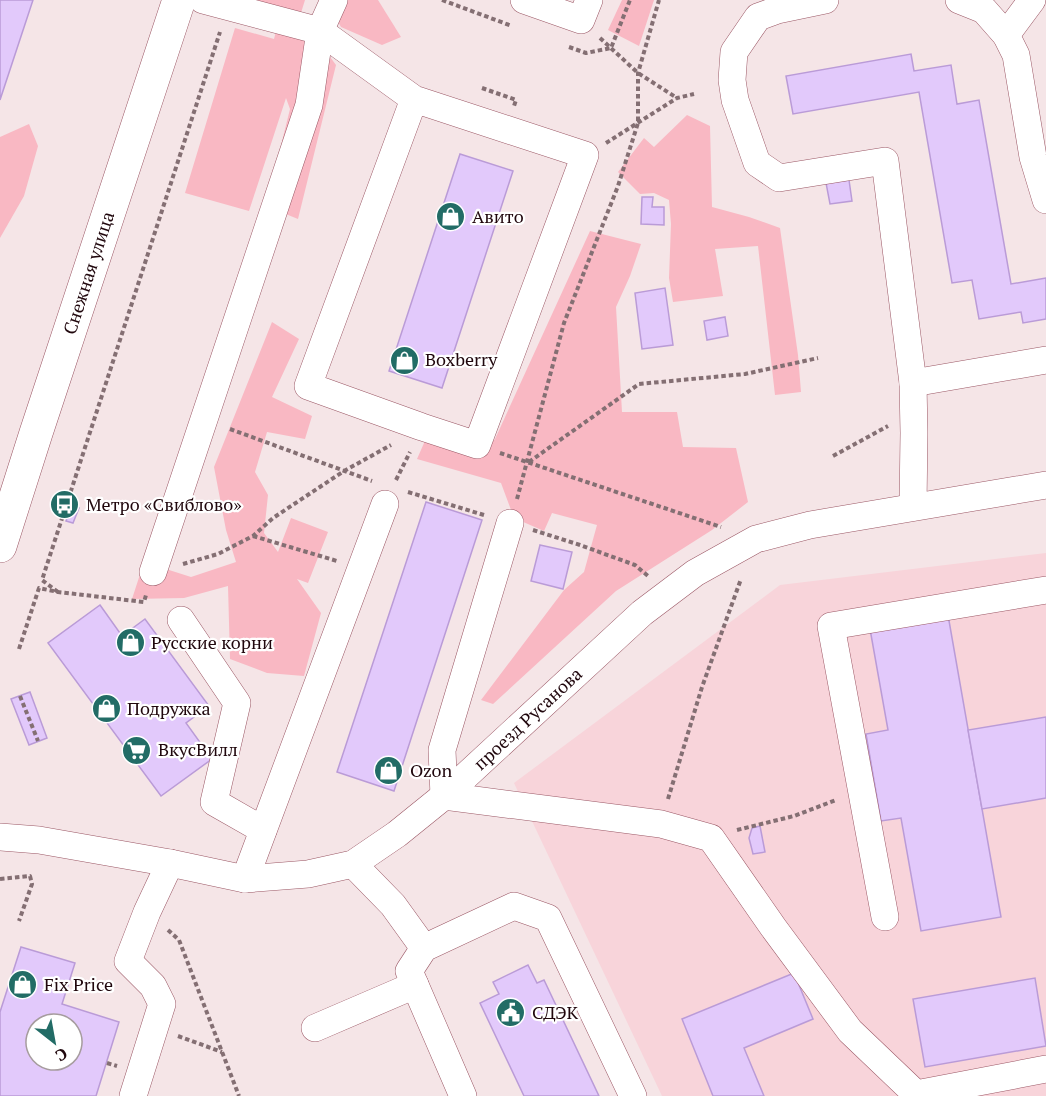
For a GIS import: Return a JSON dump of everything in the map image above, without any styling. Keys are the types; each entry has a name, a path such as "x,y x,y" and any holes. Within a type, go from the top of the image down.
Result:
{"main road":[{"name":"Снежная улица","path":"0,546 179,0"}],"street":[{"path":"153,572 309,105 320,31 334,0"},
{"path":"524,0 585,10"},
{"path":"825,0 758,16 734,52 732,80 735,100 757,163 779,178 885,161 913,383 913,507"},
{"path":"959,0 984,10 1006,35 1016,55 1033,157 1046,200"},
{"path":"1006,35 1032,0"},
{"path":"215,3 320,31 414,99 585,155 477,445 308,386 414,99"},
{"path":"913,383 1046,360"},
{"name":"проезд Русанова","path":"0,837 39,840 245,879 308,874 353,864 397,834 444,796 642,613 695,573 756,539 810,525 1046,485"},
{"path":"245,879 388,496"},
{"path":"510,523 442,750 444,796 661,825 711,838 773,927 850,1030 916,1094 1046,1069"},
{"path":"885,917 831,626 1046,590"},
{"path":"181,620 237,703 214,802 263,830"},
{"path":"133,1096 162,1004 153,986 128,960 170,863"},
{"path":"353,864 393,905 424,948"},
{"path":"463,1096 409,971 424,948 514,906 548,918 633,1096"},
{"path":"315,1028 415,985"}],"path":[{"path":"510,523 564,323 618,186 638,123 639,73 659,0"},
{"path":"58,592 42,580 215,3"},
{"path":"585,10 639,73 677,98"},
{"path":"585,155 677,98 694,94"},
{"path":"528,462 639,384 745,374 818,358"},
{"path":"833,456 914,412"},
{"path":"204,420 344,471 388,496 510,523 634,565 667,594"},
{"path":"19,649 39,588 144,602 153,572 218,554 253,536 273,518 344,471 422,427"},
{"path":"388,496 422,427"},
{"path":"477,445 756,539 702,687 661,825"},
{"path":"253,536 360,569"},
{"path":"20,696 38,741"},
{"path":"711,838 794,816 861,790"},
{"path":"0,879 30,876 32,884 19,921"},
{"path":"147,912 179,940 239,1096"},
{"path":"154,1028 222,1052"}],"shaded area":[{"path":"249,0 305,0 300,16 336,65 298,219 266,206 290,109 286,98 249,211 185,193 235,28 274,39 281,13"},
{"path":"337,0 378,0 401,37 382,45 341,27 333,13"},
{"path":"622,0 654,0 639,46 608,30"},
{"path":"687,115 710,126 712,207 780,228 801,392 775,395 758,246 715,249 723,296 673,302 669,278 671,224 669,200 654,193 640,194 618,172 644,138 654,147"},
{"path":"29,124 38,146 24,196 0,238 0,137"},
{"path":"590,231 641,244 616,307 622,412 677,412 683,447 736,448 748,502 712,530 616,591 493,704 481,700 564,590 584,572 597,525 552,513 544,531 514,518 501,483 417,459 428,434 483,452 495,439"},
{"path":"272,322 299,339 272,397 312,416 305,439 267,432 255,472 268,495 264,533 278,552 291,518 328,532 308,583 297,579 321,613 304,676 267,673 230,659 228,586 184,598 132,599 144,562 191,577 236,562 226,530 214,467"},
{"path":"1046,553 1046,1096 662,1096 514,783 780,585"}],"building":[{"path":"0,0 33,0 0,100"},
{"path":"911,54 914,71 951,65 957,104 979,100 1011,284 1046,278 1046,319 1023,323 1021,312 979,319 972,280 952,283 919,92 793,114 786,76"},
{"path":"460,154 513,171 442,388 389,371"},
{"path":"849,180 852,201 830,204 826,183"},
{"path":"642,197 653,197 652,207 664,207 664,225 641,224"},
{"path":"665,288 673,345 642,349 635,293"},
{"path":"725,317 728,336 707,340 704,321"},
{"path":"426,502 482,520 394,791 337,772"},
{"path":"71,505 79,508 73,523 66,521"},
{"path":"540,545 572,552 563,589 531,581"},
{"path":"100,605 122,636 145,619 209,706 186,723 212,759 161,796 48,643"},
{"path":"948,615 1001,917 921,931 901,818 881,821 866,734 888,730 870,629"},
{"path":"30,692 47,738 29,745 11,699"},
{"path":"1046,717 1046,798 982,809 968,730"},
{"path":"760,826 765,852 753,854 749,838 752,828"},
{"path":"21,947 75,963 62,1004 119,1022 96,1096 0,1096 0,1012"},
{"path":"528,965 537,983 544,980 599,1096 524,1096 480,1003 499,994 493,982"},
{"path":"794,973 813,1019 744,1048 764,1096 713,1096 682,1019"},
{"path":"1035,978 1046,1046 925,1067 913,999"}],"place":[{"name":"Авито","path":"451,217"},
{"name":"Boxberry","path":"404,360"},
{"name":"Метро «Свиблово»","path":"65,505"},
{"name":"Русские корни","path":"130,643"},
{"name":"Подружка","path":"106,709"},
{"name":"ВкусВилл","path":"137,750"},
{"name":"Ozon","path":"389,771"},
{"name":"Fix Price","path":"23,985"},
{"name":"СДЭК","path":"511,1013"}]}
